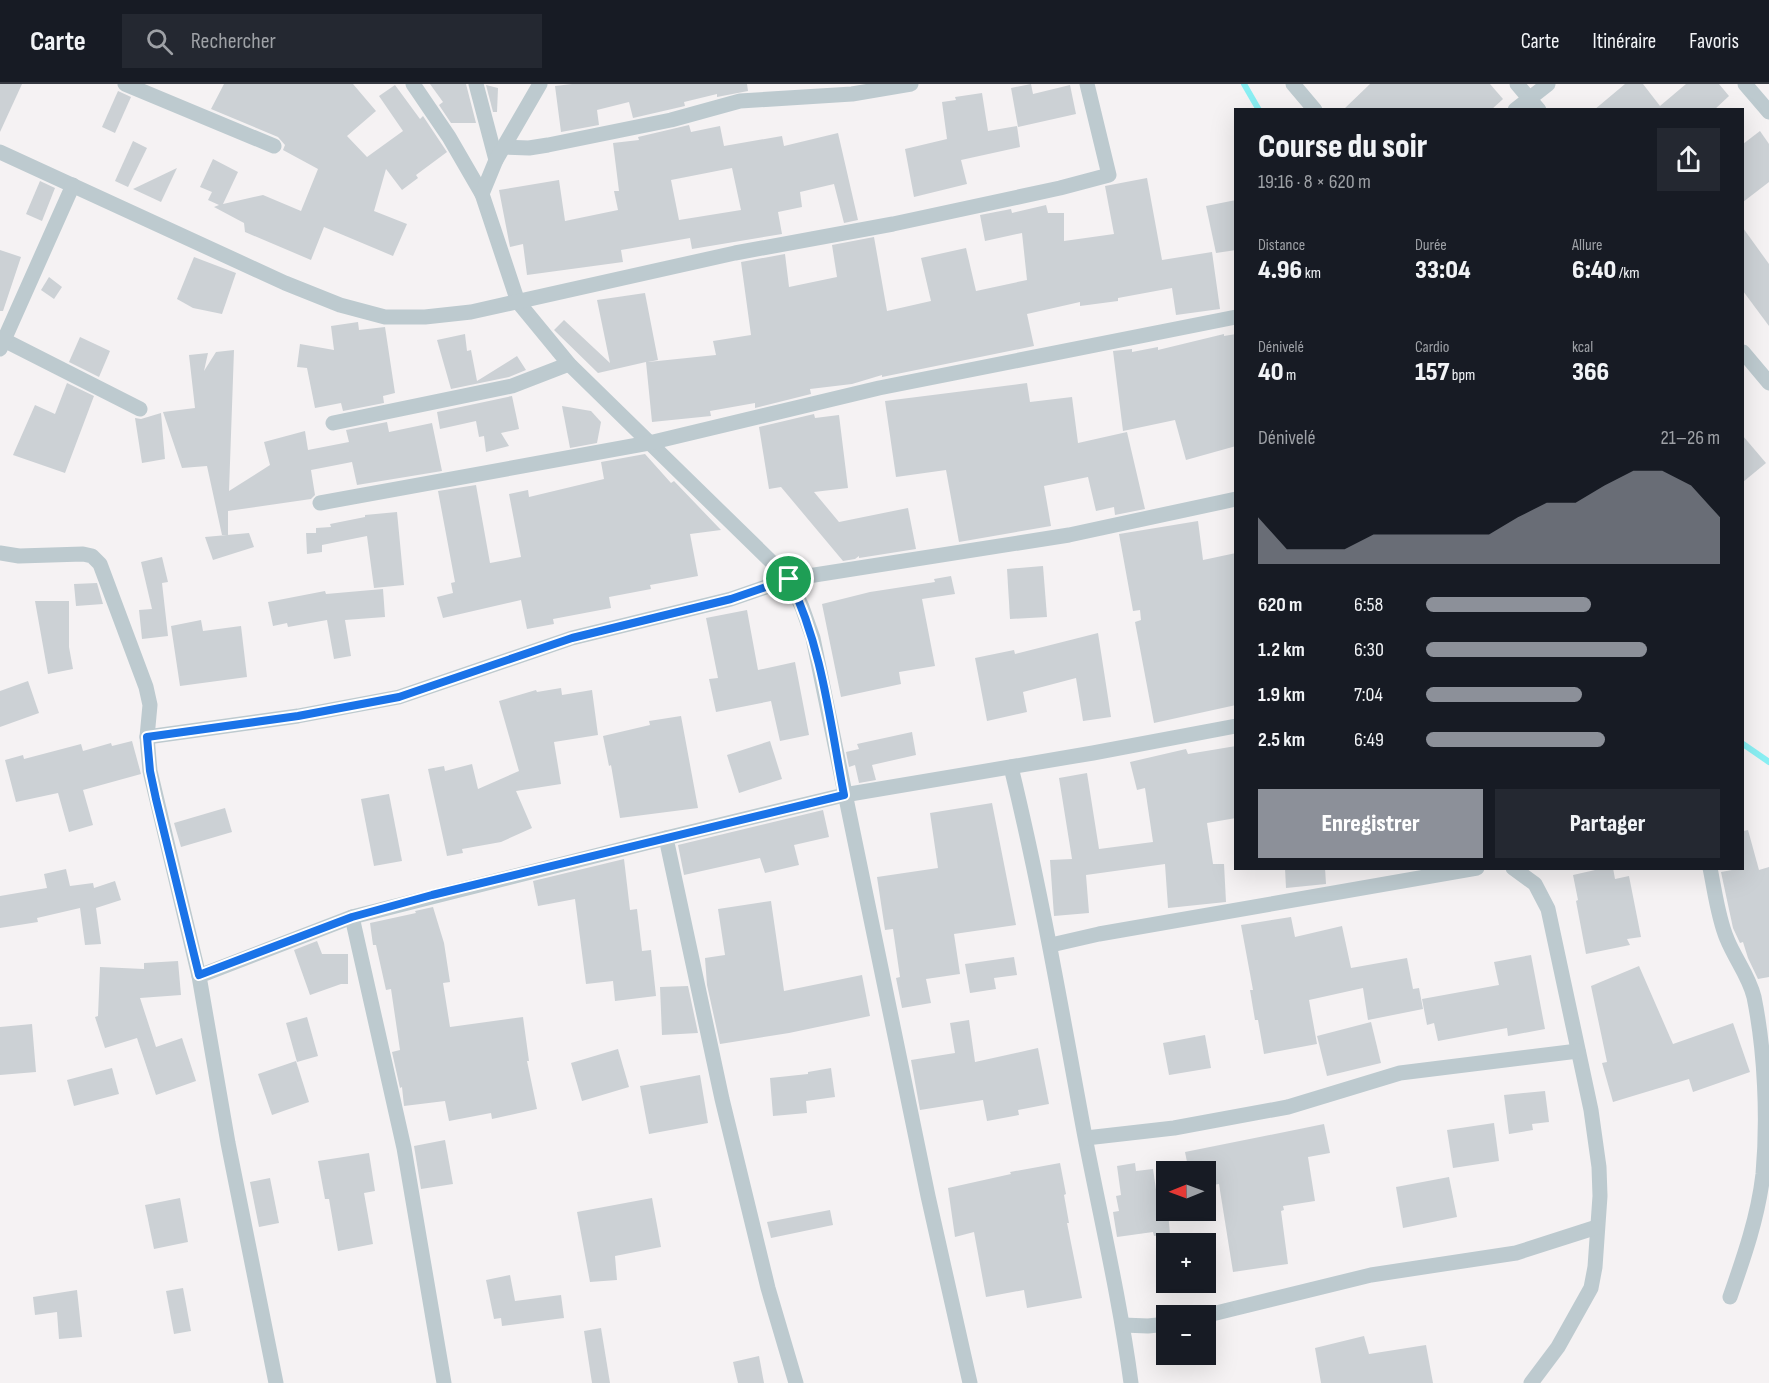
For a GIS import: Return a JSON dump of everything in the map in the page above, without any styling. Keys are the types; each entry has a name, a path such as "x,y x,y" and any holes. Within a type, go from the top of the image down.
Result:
{"street":[{"path":"125,84 273,146"},
{"path":"413,84 449,137 482,194 518,302 569,363 789,579 802,607 813,638 928,1196 970,1383"},
{"path":"476,84 500,153"},
{"path":"482,194 500,153 540,84"},
{"path":"500,153 671,120 740,101 852,94 910,84"},
{"path":"0,152 263,273 351,308 385,317 425,317 471,312 735,253 893,224 1060,189 1108,175 1087,84"},
{"path":"1293,84 1312,108"},
{"path":"1517,84 1537,108"},
{"path":"1517,108 1548,84"},
{"path":"1746,84 1769,112"},
{"path":"73,185 1,343 140,409"},
{"path":"320,503 649,443 879,388 1234,317"},
{"path":"1744,353 1769,383"},
{"path":"333,423 512,386 569,363"},
{"path":"147,737 298,716 399,697 572,638 731,599 789,579 1069,535 1234,499"},
{"path":"0,553 19,556 83,554 92,556 100,564 146,687 150,705 147,737 150,771 199,975 228,1143 276,1383"},
{"path":"199,975 352,917 844,795 1234,726"},
{"path":"1011,767 1051,945 1086,1138 1124,1325 1131,1383"},
{"path":"666,838 722,1100 768,1288 796,1383"},
{"path":"1051,945 1099,934 1466,870"},
{"path":"1516,870 1535,884 1548,909 1591,1110 1599,1167 1600,1196 1595,1267 1591,1288 1558,1347 1531,1383"},
{"path":"1710,870 1725,934 1754,996 1763,1073 1765,1139 1763,1175 1750,1238 1730,1297"},
{"path":"352,917 404,1148 444,1383"},
{"path":"1086,1138 1174,1128 1288,1107 1400,1073 1578,1052"},
{"path":"1216,1313 1371,1275 1516,1253 1597,1227"},
{"path":"1124,1325 1156,1325"}],"building":[{"path":"0,84 22,84 0,132"},
{"path":"224,84 353,84 376,111 347,136 367,157 403,131 379,96 395,85 420,119 423,116 447,152 416,175 418,178 402,190 386,169 374,211 407,224 393,256 324,227 311,260 245,232 244,223 214,207 219,205 208,200 212,192 200,187 213,159 238,172 223,204 263,195 301,211 318,169 283,150 285,145 278,137 211,109"},
{"path":"430,84 466,84 476,123 451,123 439,105 443,102"},
{"path":"572,84 747,84 748,91 717,97 717,94 684,102 685,106 633,118 629,102 597,110 599,125 561,132 555,86"},
{"path":"1031,84 1033,94 1070,85 1076,114 1018,127 1011,88"},
{"path":"1370,84 1490,84 1503,99 1493,108 1345,108"},
{"path":"1625,84 1643,84 1660,106 1686,84 1719,84 1729,96 1716,108 1596,108"},
{"path":"486,85 498,88 497,112 493,112"},
{"path":"118,91 131,97 115,133 102,127"},
{"path":"982,93 988,131 1017,126 1020,147 961,160 967,184 914,197 905,149 947,139 942,102 956,100 955,97"},
{"path":"689,125 691,132 720,126 724,146 782,136 784,146 838,133 858,220 844,223 834,184 800,192 802,207 778,212 782,234 692,249 690,238 621,250 623,262 527,275 523,244 510,247 499,190 559,180 565,221 618,210 614,191 619,191 613,143 639,140 638,137","holes":["732,168 741,210 679,220 671,180"]},
{"path":"1760,131 1769,144 1769,182 1744,201 1744,143"},
{"path":"133,141 147,148 128,187 115,181"},
{"path":"177,168 161,202 133,189"},
{"path":"1147,178 1162,260 1212,252 1220,309 1176,315 1172,288 1118,298 1118,301 1080,306 1080,302 1027,314 1034,346 882,377 882,375 852,384 810,389 811,394 755,408 755,403 710,411 711,416 652,422 646,362 598,373 554,330 564,320 610,363 597,300 645,293 658,360 648,362 716,355 713,341 751,335 741,262 785,254 789,287 837,277 832,245 874,237 887,311 931,301 921,258 966,248 976,291 1027,280 1022,233 985,241 980,215 1011,209 1012,213 1046,205 1048,213 1064,213 1064,241 1114,234 1105,186"},
{"path":"40,181 55,188 42,221 26,214"},
{"path":"1234,200 1234,250 1216,253 1206,206"},
{"path":"1744,229 1769,264 1769,326 1744,292"},
{"path":"0,250 21,257 3,311 0,311"},
{"path":"194,257 236,273 222,314 193,308 177,299"},
{"path":"49,277 62,287 54,299 41,290"},
{"path":"358,322 359,330 385,327 395,393 383,396 384,403 343,411 341,403 315,408 307,368 297,367 300,344 334,350 331,326"},
{"path":"465,334 467,351 471,350 477,381 517,356 526,370 509,377 451,389 437,340"},
{"path":"1224,334 1224,336 1234,334 1234,447 1186,460 1175,420 1123,431 1113,351 1132,349 1132,352 1158,347 1158,350"},
{"path":"80,337 110,351 99,377 69,362"},
{"path":"234,350 229,491 270,465 264,442 305,431 308,450 349,442 346,430 387,422 389,432 432,423 442,471 357,485 352,462 311,470 315,495 311,499 228,511 228,535 222,535 207,466 182,468 163,412 195,408 189,355 208,353 204,371 216,352"},
{"path":"67,383 94,396 65,473 13,455 35,405 55,414"},
{"path":"1027,383 1030,402 1072,397 1078,443 1127,432 1145,509 1115,515 1114,507 1096,511 1088,477 1044,486 1051,526 959,542 946,470 896,477 885,401"},
{"path":"512,396 519,429 501,433 509,446 486,452 484,436 479,437 476,421 440,429 437,412"},
{"path":"562,406 591,411 601,422 597,443 570,448"},
{"path":"161,413 165,459 142,463 135,418 141,419"},
{"path":"814,414 815,418 839,415 848,488 814,492 839,522 908,508 916,549 859,558 859,556 843,561 781,487 769,489 759,427"},
{"path":"1744,437 1766,463 1744,481"},
{"path":"645,454 671,483 674,481 721,530 690,534 698,576 650,585 651,589 609,597 611,608 553,619 554,624 527,629 521,600 443,618 437,597 453,593 451,583 455,582 438,491 476,485 490,563 521,557 509,494 528,490 529,497 604,479 601,462"},
{"path":"397,512 404,585 374,588 367,536 322,545 322,552 307,554 306,533 316,533 316,528 331,527 330,524 365,517 365,515"},
{"path":"1198,521 1203,560 1234,553 1234,705 1154,723 1135,622 1141,620 1140,610 1133,611 1119,534"},
{"path":"249,533 254,547 213,560 205,537"},
{"path":"162,557 168,582 162,583 168,636 142,639 139,610 152,609 141,562"},
{"path":"1043,566 1047,617 1010,619 1007,569"},
{"path":"951,576 955,594 922,599 935,666 899,672 901,684 841,697 822,604 870,592 935,582 934,579"},
{"path":"97,583 103,604 76,606 74,584"},
{"path":"383,589 385,617 345,620 351,656 334,659 327,620 288,627 287,623 273,626 268,602 325,591 326,594"},
{"path":"35,601 69,601 69,647 73,669 48,674"},
{"path":"747,610 758,670 795,662 809,735 780,741 771,701 716,712 709,679 718,678 706,618"},
{"path":"201,620 203,631 241,626 247,677 180,686 171,626"},
{"path":"1098,633 1111,717 1083,721 1076,678 1023,692 1027,712 987,721 975,658 1014,650 1015,654"},
{"path":"28,681 39,713 0,727 0,691"},
{"path":"561,688 562,695 592,690 598,735 554,742 561,784 516,791 532,828 501,842 462,849 463,853 447,856 428,769 444,766 445,771 472,764 478,789 519,771 499,701 536,690 537,692"},
{"path":"681,716 698,808 620,818 611,765 609,766 603,736 650,725 649,721"},
{"path":"912,732 916,755 872,765 876,780 859,783 855,765 849,767 846,752 859,749 857,744"},
{"path":"132,741 141,774 83,790 93,825 69,832 58,793 16,802 5,760 23,755 24,759 81,744 83,751 111,743 112,746"},
{"path":"770,741 782,779 739,793 727,755"},
{"path":"1234,746 1234,818 1207,823 1213,864 1224,864 1226,902 1168,908 1165,864 1086,875 1089,913 1054,916 1050,860 1072,859 1059,778 1087,773 1099,849 1153,842 1145,788 1137,790 1130,762 1186,749 1188,754"},
{"path":"389,794 402,861 374,866 361,799"},
{"path":"992,803 1016,925 954,934 960,974 926,979 931,1003 902,1008 896,978 900,977 893,929 885,930 877,877 938,868 930,813"},
{"path":"225,808 232,832 181,847 174,823"},
{"path":"823,810 829,837 794,845 799,865 765,873 760,858 684,875 678,845"},
{"path":"1748,830 1759,870 1769,867 1769,977 1758,979 1743,942 1740,943 1733,928 1721,872 1744,870 1744,831"},
{"path":"624,859 630,910 637,909 642,951 651,950 656,996 615,1001 613,981 586,984 575,899 538,906 533,881"},
{"path":"66,869 70,886 93,883 94,888 115,881 121,900 96,908 101,944 85,945 80,908 37,918 38,922 0,928 0,896 47,888 44,874"},
{"path":"1285,870 1325,870 1326,884 1286,888"},
{"path":"1595,870 1613,870 1615,879 1629,876 1641,937 1627,939 1630,945 1586,954 1573,875"},
{"path":"771,901 784,991 862,975 870,1016 789,1033 720,1044 707,985 705,958 725,955 718,909"},
{"path":"433,907 444,943 450,982 443,983 450,1027 523,1017 529,1061 527,1061 537,1109 492,1119 491,1113 449,1121 445,1101 404,1106 402,1087 400,1088 392,1052 400,1050 391,989 386,990 376,945 373,945 370,923"},
{"path":"1291,917 1295,937 1342,926 1351,968 1407,958 1413,989 1419,988 1423,1009 1368,1020 1363,988 1309,1000 1317,1044 1264,1054 1258,1020 1255,1020 1250,990 1253,990 1241,925"},
{"path":"317,941 322,954 348,954 348,984 341,984 310,995 294,950"},
{"path":"1531,955 1545,1029 1508,1036 1507,1028 1438,1041 1434,1023 1427,1025 1422,999 1499,985 1494,962"},
{"path":"1014,957 1017,975 994,978 996,989 970,993 965,964"},
{"path":"178,961 181,995 140,998 156,1047 182,1038 196,1081 156,1095 137,1038 105,1048 95,1017 98,1016 100,967 144,969 144,963"},
{"path":"1639,966 1673,1044 1733,1023 1750,1072 1693,1092 1689,1079 1613,1102 1602,1063 1607,1062 1591,986"},
{"path":"688,986 698,1033 662,1035 660,987"},
{"path":"307,1017 318,1056 297,1062 286,1023"},
{"path":"969,1020 975,1062 1038,1048 1049,1104 1018,1110 1019,1115 987,1121 983,1100 920,1110 911,1060 955,1053 950,1023"},
{"path":"1371,1022 1381,1063 1327,1076 1317,1036"},
{"path":"32,1024 36,1072 0,1075 0,1027"},
{"path":"1205,1035 1211,1068 1169,1075 1163,1043"},
{"path":"618,1049 629,1087 582,1101 571,1063"},
{"path":"296,1061 309,1102 272,1115 258,1074"},
{"path":"112,1068 119,1094 74,1106 67,1080"},
{"path":"831,1068 835,1097 806,1101 807,1113 773,1116 770,1078 808,1074 808,1072"},
{"path":"700,1075 708,1123 649,1134 640,1086"},
{"path":"1545,1091 1549,1122 1532,1124 1533,1130 1509,1134 1504,1095"},
{"path":"1494,1123 1499,1161 1453,1168 1447,1130"},
{"path":"1324,1124 1330,1153 1308,1157 1315,1201 1283,1206 1284,1210 1281,1211 1288,1264 1233,1272 1219,1184 1216,1184 1216,1161 1187,1161 1185,1152"},
{"path":"445,1140 453,1184 421,1189 414,1146"},
{"path":"369,1153 375,1191 364,1193 373,1244 338,1251 329,1199 325,1199 318,1161"},
{"path":"1060,1163 1066,1194 1064,1195 1069,1223 1067,1223 1082,1298 1027,1308 1024,1290 986,1297 974,1232 955,1237 948,1188 1011,1174 1010,1172"},
{"path":"1135,1163 1136,1171 1153,1169 1156,1189 1156,1221 1169,1221 1170,1233 1156,1233 1154,1236 1153,1232 1117,1237 1113,1212 1119,1211 1116,1196 1121,1195 1117,1166"},
{"path":"1449,1177 1457,1217 1403,1228 1396,1187"},
{"path":"270,1178 279,1223 259,1227 250,1182"},
{"path":"180,1198 188,1242 154,1249 145,1205"},
{"path":"652,1198 661,1247 615,1256 617,1280 590,1282 577,1212"},
{"path":"830,1210 833,1225 771,1238 767,1222"},
{"path":"510,1275 515,1301 561,1295 564,1318 502,1326 501,1318 494,1319 486,1280"},
{"path":"183,1288 191,1331 174,1334 166,1291"},
{"path":"77,1290 82,1337 59,1339 57,1312 35,1315 33,1297"},
{"path":"601,1328 610,1383 592,1383 584,1331"},
{"path":"1364,1336 1369,1354 1426,1345 1433,1383 1321,1383 1315,1348"},
{"path":"759,1356 764,1383 738,1383 733,1362"}],"waterway":[{"path":"1244,84 1258,108"},
{"path":"1744,745 1769,762"}],"route":[{"path":"789,579 813,638 844,795 432,895 352,917 199,975 156,799 150,771 147,737 298,716 399,697 572,638 731,599 789,579"}]}
